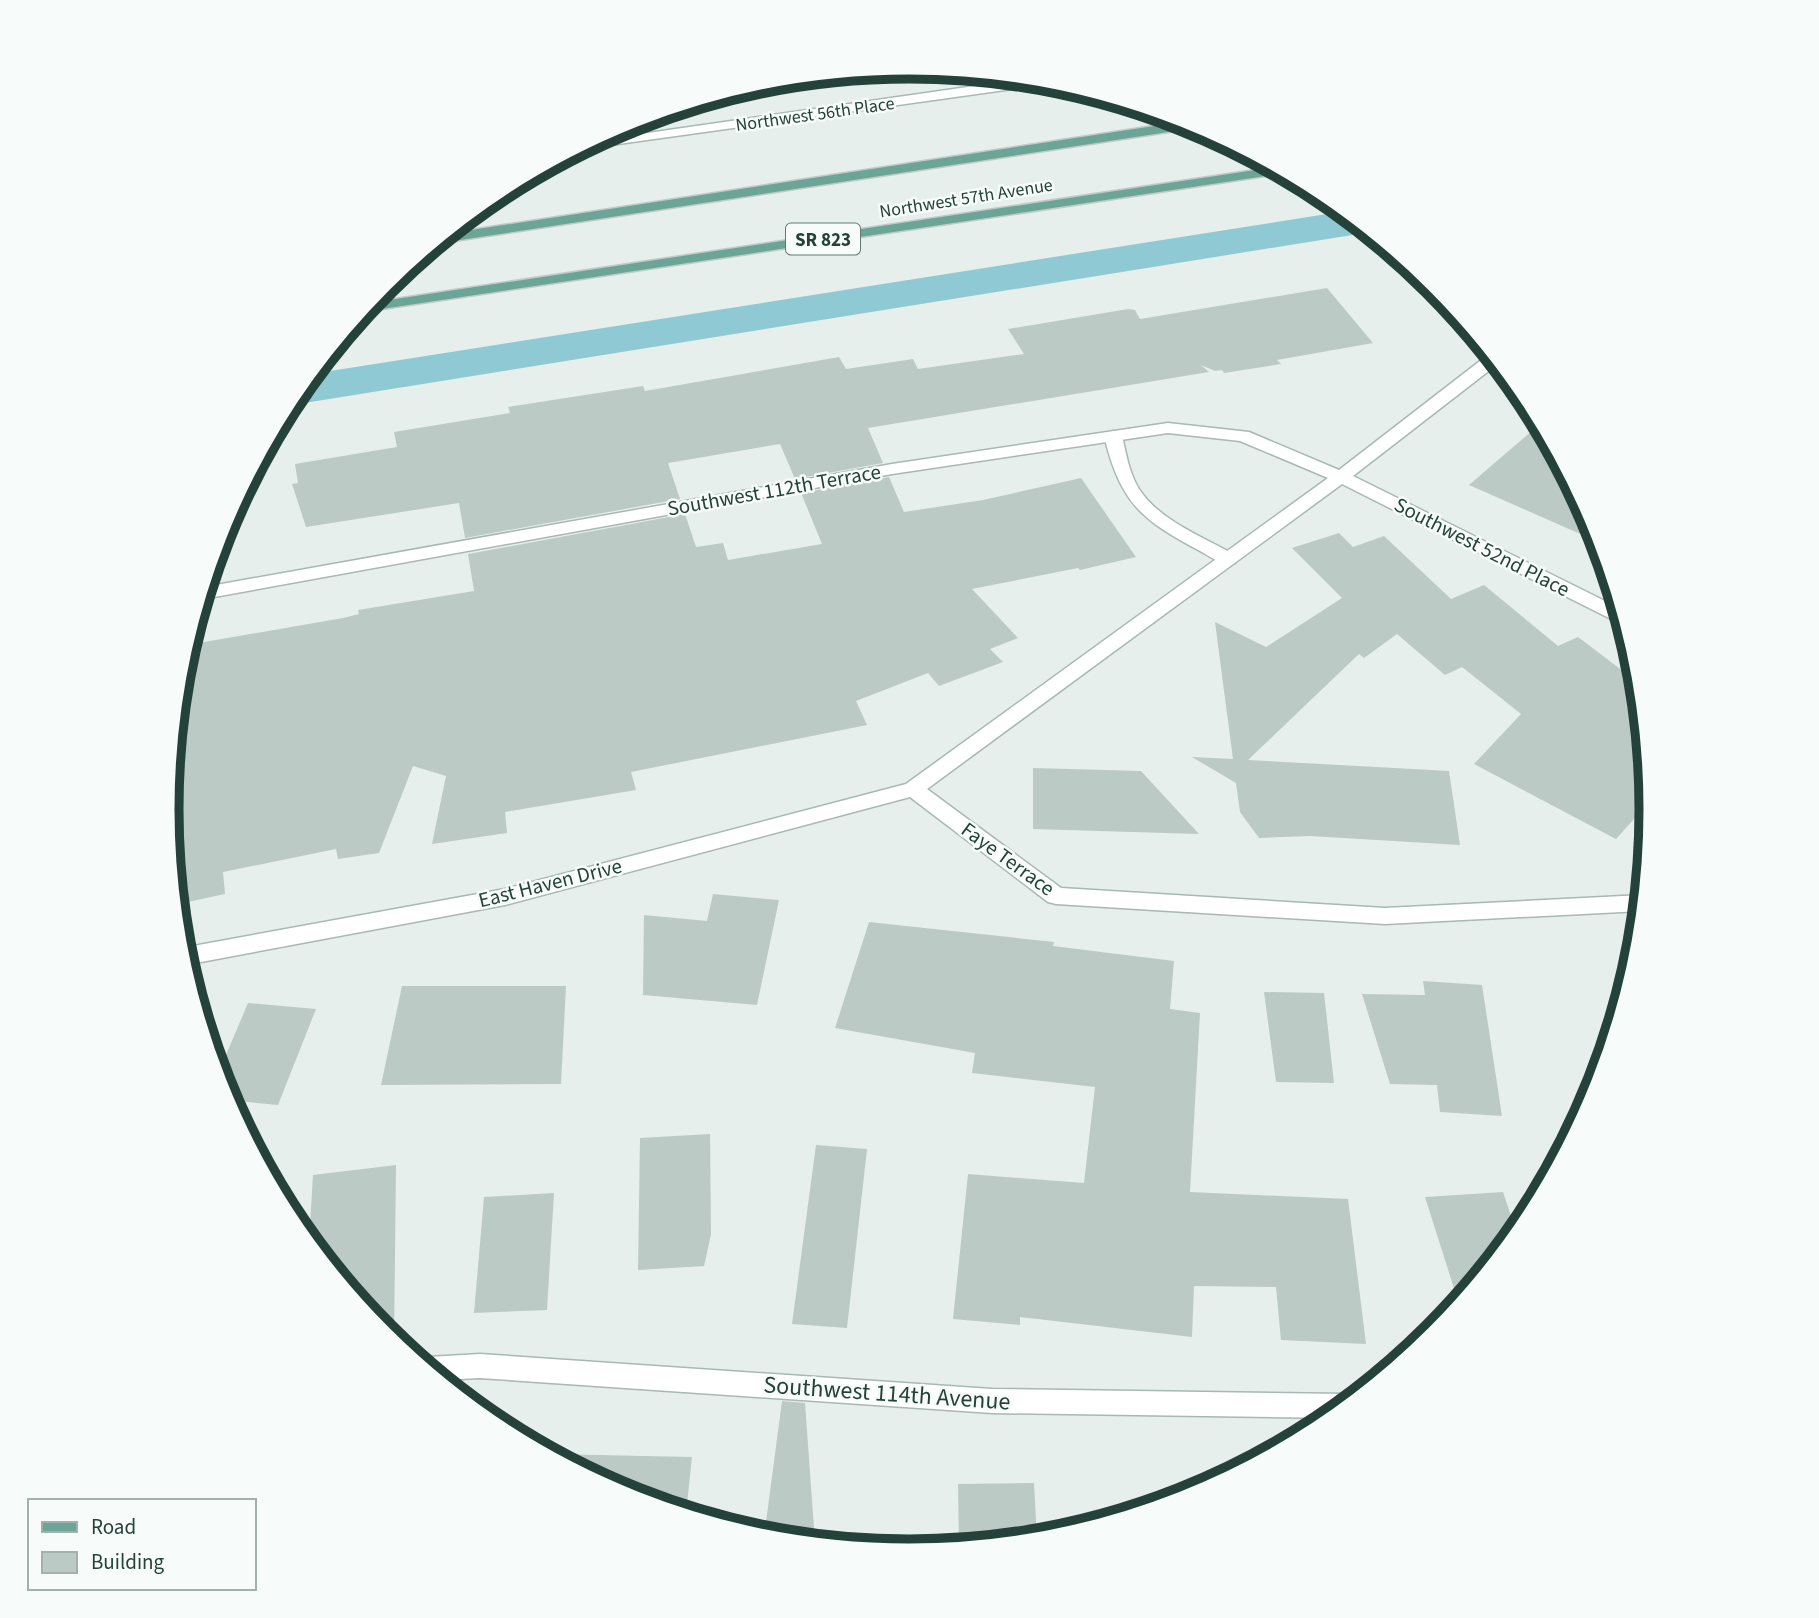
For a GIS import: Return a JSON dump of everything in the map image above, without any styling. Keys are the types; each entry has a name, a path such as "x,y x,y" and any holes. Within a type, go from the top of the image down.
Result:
{"main road":[{"name":"Northwest 57th Avenue","path":"456,237 1171,128"},
{"name":"Northwest 57th Avenue","path":"381,306 1266,172"}],"street":[{"name":"Northwest 56th Place","path":"612,142 1009,86"},
{"path":"913,789 1341,477 1488,363"},
{"name":"Southwest 112th Terrace","path":"213,591 892,469 1168,428 1243,436 1341,477"},
{"path":"1113,436 1122,471 1133,492 1153,514 1228,559"},
{"name":"Southwest 52nd Place","path":"1341,477 1613,612"},
{"name":"Faye Terrace","path":"913,789 1056,896 1385,916 1634,903"},
{"name":"East Haven Drive","path":"194,955 505,897 913,789"},
{"name":"Southwest 114th Avenue","path":"441,1368 480,1366 992,1401 1329,1406"}],"building":[{"path":"1327,288 1373,343 1277,360 1281,364 1224,373 1222,370 1215,371 1201,365 1209,372 868,428 883,463 795,479 780,444 668,463 680,499 465,538 459,503 306,527 292,484 298,483 295,464 397,447 394,432 510,413 508,407 643,386 645,391 839,357 846,369 913,359 918,369 1024,354 1008,329 1128,309 1135,310 1140,319"},
{"path":"1533,430 1564,486 1587,537 1469,485"},
{"path":"889,477 904,512 983,500 1081,478 1136,557 972,589 1018,638 990,649 1003,662 939,686 928,673 856,701 867,725 631,772 636,790 505,812 507,833 432,844 446,776 413,766 379,853 338,859 336,849 223,872 225,894 185,903 179,809 181,761 185,714 199,643 343,618 359,614 358,610 474,591 468,554 685,514 696,547 723,543 728,560 822,544 801,493"},
{"path":"1339,533 1353,547 1384,536 1451,599 1484,585 1558,646 1578,637 1627,674 1634,714 1640,812 1616,839 1474,764 1521,714 1462,667 1445,675 1397,634 1364,658 1359,654 1248,760 1449,771 1460,845 1310,836 1259,838 1240,812 1236,783 1192,757 1233,759 1215,622 1266,647 1342,598 1292,548"},
{"path":"1033,768 1141,771 1199,834 1033,829"},
{"path":"713,894 779,900 757,1005 643,995 644,915 707,921"},
{"path":"869,922 1054,942 1053,946 1174,961 1170,1009 1200,1013 1190,1192 1348,1199 1366,1344 1281,1340 1276,1287 1194,1286 1192,1337 1020,1317 1020,1325 953,1319 968,1174 1084,1183 1095,1087 972,1073 975,1053 835,1028"},
{"path":"1423,981 1482,985 1502,1116 1440,1112 1437,1085 1390,1084 1362,994 1425,995"},
{"path":"402,986 566,986 561,1084 381,1085"},
{"path":"1264,992 1324,993 1334,1083 1276,1082"},
{"path":"248,1003 316,1009 278,1105 241,1101 224,1060"},
{"path":"710,1134 711,1234 704,1266 638,1270 640,1138"},
{"path":"816,1145 867,1149 847,1328 792,1324"},
{"path":"396,1165 394,1326 360,1290 310,1226 313,1175"},
{"path":"1503,1192 1513,1221 1456,1294 1425,1197"},
{"path":"554,1193 547,1310 474,1313 484,1197"},
{"path":"782,1401 805,1403 814,1533 766,1525"},
{"path":"569,1454 692,1457 687,1504 630,1484"},
{"path":"1034,1483 1036,1528 959,1538 958,1484"}],"waterway":[{"path":"313,388 1346,224"}]}
